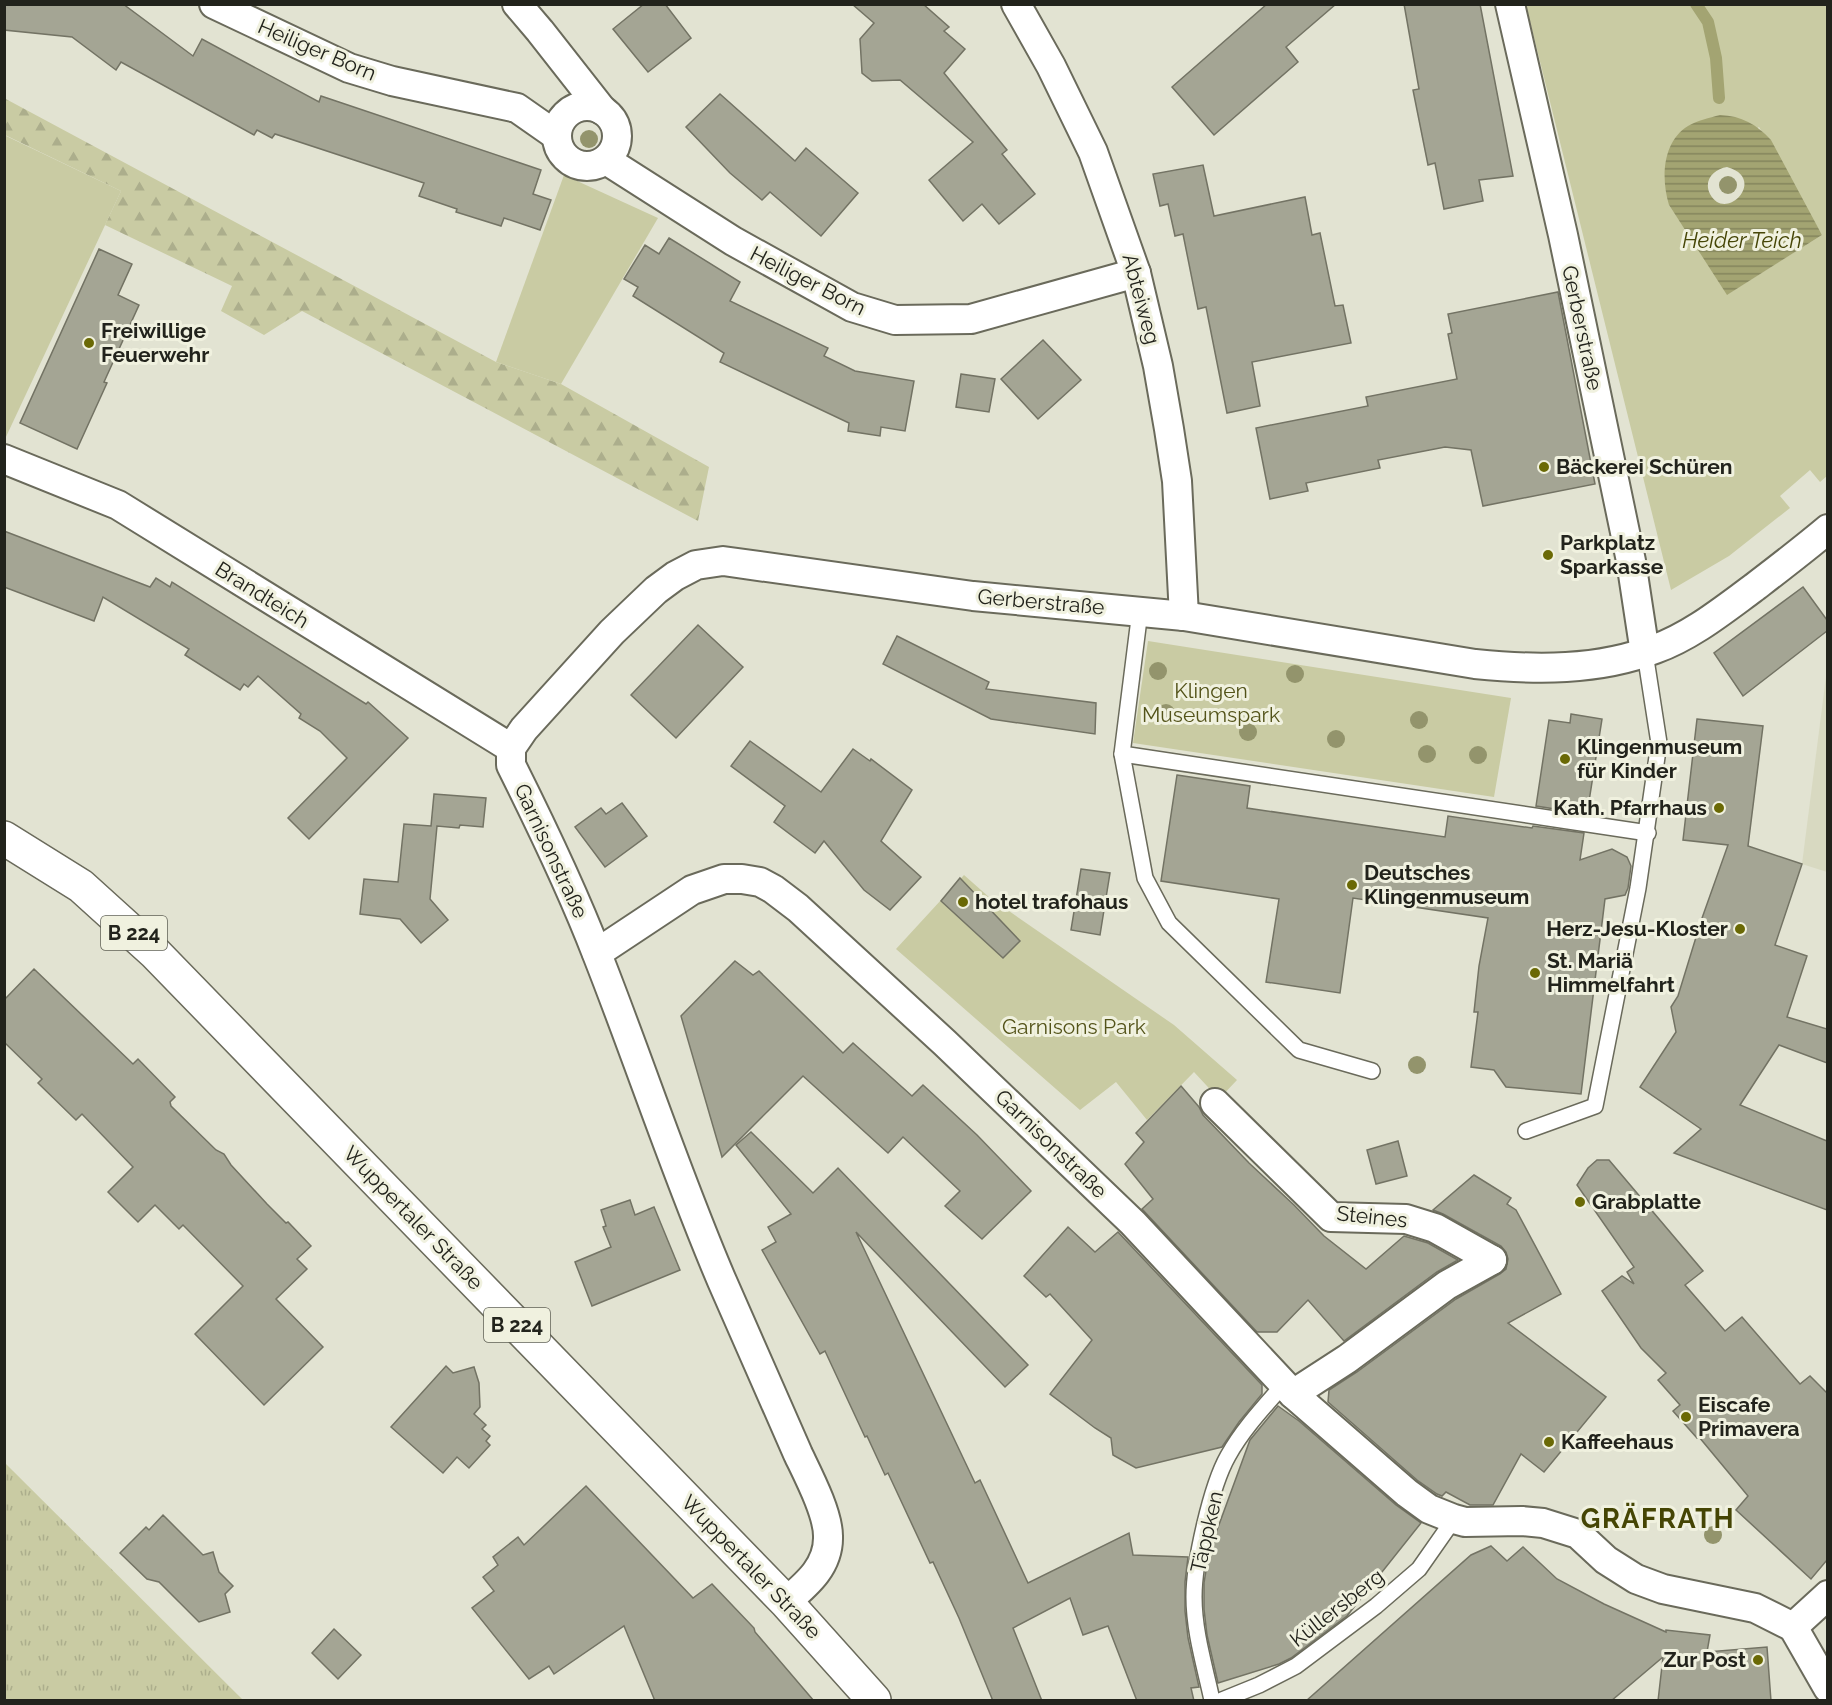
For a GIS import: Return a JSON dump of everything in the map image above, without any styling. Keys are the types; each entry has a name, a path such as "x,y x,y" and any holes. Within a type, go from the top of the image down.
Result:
{"main road":[{"name":"Wuppertaler Straße","path":"4,838 81,886 155,952 786,1602 874,1701"}],"street":[{"name":"Heiliger Born","path":"214,4 349,68 392,81 517,108 557,136 558,146 570,161 588,167 606,160 733,241 852,308 895,320 970,320 1136,273"},
{"path":"517,4 615,124 616,144 606,160"},
{"name":"Abteiweg","path":"1016,4 1051,66 1097,160 1136,273 1158,366 1171,440 1176,481 1184,616"},
{"name":"Gerberstraße","path":"1510,4 1563,235 1631,561 1645,653"},
{"path":"557,136 564,117 572,110 592,106 602,110"},
{"name":"Brandteich","path":"4,459 118,505 511,748"},
{"name":"Gerberstraße","path":"511,748 524,729 612,632 656,590 675,576 696,565 723,561 736,562 869,583 973,596 1184,616 1409,654 1500,666 1568,667 1602,663 1645,653 1676,640 1719,614 1827,529"},
{"name":"Garnisonstraße","path":"511,748 511,765 556,857 597,953 667,1146 721,1280 825,1518 829,1533 828,1552 813,1579 786,1602"},
{"name":"Garnisonstraße","path":"597,953 692,890 705,885 724,879 742,879 760,882 773,889 841,947 1023,1116 1133,1223 1289,1389 1407,1493 1429,1509 1466,1521"},
{"name":"Steines","path":"1215,1103 1331,1217 1406,1219 1435,1228 1492,1260"},
{"name":"Täppken","path":"1289,1389 1347,1359 1447,1286 1492,1260"},
{"path":"1466,1521 1533,1522 1578,1534 1606,1560 1636,1579 1663,1589 1755,1608 1793,1627 1827,1688"},
{"path":"1793,1627 1827,1595"}],"lane":[{"path":"1140,611 1122,754 1145,878 1168,923 1299,1050 1372,1071"},
{"path":"1526,1131 1595,1106 1648,833 1659,742 1645,653"},
{"path":"1122,754 1648,833"},
{"name":"Täppken","path":"1212,1701 1197,1625 1194,1597 1203,1536 1213,1496 1227,1457 1247,1426 1289,1389"},
{"name":"Küllersberg","path":"1221,1701 1296,1666 1368,1612 1419,1569 1466,1521"}],"shaded area":[{"path":"1827,669 1827,872 1802,864"}],"green space":[{"path":"1526,5 1827,5 1827,476 1820,482 1810,470 1780,496 1790,508 1729,556 1671,590","holes":["1759,127 1822,235 1728,294 1669,205"]},
{"path":"4,98 496,362 561,384 709,467 698,521 302,311 264,335 221,311 232,286 105,225 121,191 5,135"},
{"path":"4,135 121,191 5,439 4,439"},
{"path":"564,175 658,218 561,384 496,362"},
{"name":"Klingen Museumspark","path":"1148,641 1511,698 1494,797 1133,743"},
{"name":"Garnisons Park","path":"964,875 990,898 1174,1025 1237,1080 1219,1099 1194,1072 1147,1120 1116,1082 1080,1110 896,949"},
{"path":"5,1463 243,1700 5,1700"}],"water":[{"name":"Heider Teich","path":"1720,115 1742,119 1760,129 1771,140 1822,235 1727,295 1669,205 1665,184 1668,151 1679,133 1688,126","holes":["1727,167 1739,173 1744,180 1744,188 1740,196 1733,202 1725,204 1717,202 1708,189 1711,176"]}],"building":[{"path":"4,4 123,4 193,56 202,39 319,102 321,96 541,170 533,194 551,200 540,230 504,218 501,226 456,212 457,209 419,196 424,183 275,134 272,138 257,130 254,135 121,62 116,70 72,37 4,30"},
{"path":"644,4 665,4 691,38 648,72 613,29"},
{"path":"852,4 923,4 949,27 944,31 965,49 944,73 1007,150 1002,154 1035,194 999,224 982,204 963,221 929,180 973,142 900,80 872,81 862,73 860,39 874,23"},
{"path":"1267,4 1336,4 1286,47 1298,62 1214,135 1172,87"},
{"path":"1404,4 1480,4 1513,176 1479,180 1483,201 1444,209 1435,163 1428,165 1413,90 1419,89"},
{"path":"720,94 795,161 806,148 858,193 821,236 770,192 762,200 730,173 686,127"},
{"path":"1203,165 1214,216 1305,197 1312,235 1320,233 1335,306 1343,305 1351,343 1252,362 1260,406 1227,413 1206,307 1198,309 1183,234 1175,236 1168,204 1160,206 1153,174"},
{"path":"669,238 740,282 730,301 828,348 824,356 855,371 914,381 905,431 881,427 880,436 848,431 849,423 720,362 724,353 633,296 638,287 624,279 645,245 659,254"},
{"name":"Freiwillige Feuerwehr","path":"99,249 132,264 118,295 139,305 77,449 20,423"},
{"path":"1558,292 1595,484 1483,506 1471,450 1445,447 1378,460 1380,468 1306,483 1308,491 1270,499 1256,428 1368,406 1366,397 1457,379 1448,334 1452,333 1448,314"},
{"path":"1043,340 1081,380 1038,419 1001,379"},
{"path":"961,374 995,379 989,412 956,407"},
{"path":"4,531 150,587 156,578 170,587 172,582 366,704 368,702 408,738 309,839 288,818 347,758 320,731 299,718 301,714 258,676 248,687 244,684 240,690 185,655 189,649 103,597 94,621 4,587"},
{"path":"1803,587 1827,620 1827,631 1743,696 1714,653"},
{"path":"698,625 743,667 676,738 631,695"},
{"path":"897,636 989,682 986,689 1096,703 1095,734 991,719 883,664"},
{"name":"Klingenmuseum für Kinder","path":"1571,714 1602,719 1587,814 1536,806 1549,720 1570,723"},
{"path":"1697,719 1763,726 1748,846 1802,864 1775,945 1807,956 1787,1017 1827,1029 1827,1063 1779,1045 1740,1105 1827,1141 1827,1210 1674,1153 1701,1129 1640,1087 1676,1032 1671,1007 1678,996 1728,845 1683,840"},
{"path":"750,741 821,792 853,749 870,761 871,759 912,790 881,841 921,877 890,910 864,890 824,841 815,853 774,822 785,806 731,766"},
{"path":"1177,775 1250,786 1247,808 1445,837 1448,816 1532,828 1533,826 1584,833 1580,860 1612,849 1627,857 1631,866 1625,895 1605,899 1581,1094 1506,1087 1494,1070 1471,1067 1478,1012 1474,1012 1479,966 1488,918 1353,898 1340,993 1266,982 1279,899 1161,881"},
{"path":"434,794 486,798 483,827 437,826 430,899 448,920 421,943 400,919 360,914 364,879 398,882 404,824 431,826"},
{"path":"622,803 647,836 605,867 575,827 601,808 606,814"},
{"path":"1081,869 1110,873 1100,935 1071,930"},
{"path":"960,878 1020,941 1003,958 941,901"},
{"path":"735,961 753,975 759,971 843,1053 853,1043 912,1096 923,1085 977,1135 1031,1191 982,1239 945,1206 960,1191 903,1137 888,1153 803,1076 722,1157 681,1016"},
{"path":"34,969 133,1064 138,1059 175,1097 170,1102 171,1106 216,1150 224,1154 231,1165 267,1204 311,1246 297,1259 307,1269 276,1299 323,1347 264,1405 195,1334 243,1286 183,1225 179,1229 155,1205 138,1222 108,1192 133,1167 82,1114 76,1120 38,1083 42,1079 4,1042 4,1000"},
{"path":"1181,1086 1203,1115 1249,1163 1324,1236 1366,1269 1404,1236 1428,1243 1458,1260 1437,1272 1344,1341 1308,1300 1277,1332 1257,1332 1142,1209 1153,1199 1125,1164 1144,1142 1136,1133"},
{"path":"751,1132 813,1193 838,1168 1028,1365 1005,1387 856,1232 975,1483 980,1480 1028,1583 1129,1533 1133,1555 1188,1557 1185,1611 1188,1638 1199,1687 1191,1688 1194,1701 1137,1701 1108,1626 1083,1635 1070,1598 1013,1628 1042,1701 993,1701 959,1618 933,1562 930,1563 888,1473 885,1475 867,1436 865,1437 825,1351 820,1354 762,1250 776,1242 768,1227 791,1214 736,1145"},
{"path":"1398,1141 1407,1176 1376,1184 1367,1150"},
{"path":"1597,1160 1609,1160 1703,1271 1685,1285 1725,1331 1742,1317 1800,1384 1810,1376 1827,1393 1827,1560 1811,1579 1736,1510 1748,1496 1699,1437 1697,1438 1673,1411 1680,1405 1658,1380 1666,1373 1641,1348 1602,1291 1622,1276 1634,1284 1627,1272 1634,1267 1577,1185 1588,1168"},
{"path":"1474,1175 1511,1198 1507,1204 1516,1210 1561,1294 1508,1323 1606,1397 1544,1472 1521,1454 1493,1505 1470,1505 1446,1492 1442,1496 1437,1494 1417,1480 1328,1402 1329,1390 1456,1299 1506,1269 1508,1259 1501,1246 1433,1210"},
{"path":"630,1200 635,1215 654,1207 680,1270 592,1306 575,1262 611,1247 603,1227 606,1226 601,1210"},
{"path":"1068,1227 1095,1252 1118,1232 1262,1385 1262,1394 1222,1447 1136,1468 1113,1455 1111,1438 1050,1394 1092,1340 1050,1294 1046,1297 1024,1276"},
{"path":"446,1366 453,1373 474,1367 479,1383 480,1407 474,1414 486,1425 482,1429 490,1436 486,1441 490,1445 469,1468 457,1457 443,1473 391,1427"},
{"path":"1278,1406 1299,1421 1396,1505 1421,1523 1347,1616 1291,1658 1218,1683 1207,1635 1204,1609 1204,1583 1209,1552 1250,1440"},
{"path":"586,1486 693,1598 712,1584 754,1628 814,1701 655,1701 624,1626 554,1674 549,1666 529,1679 472,1608 494,1591 483,1577 498,1565 493,1557 518,1537 524,1545"},
{"path":"163,1515 203,1555 213,1552 219,1572 233,1586 225,1594 230,1612 199,1622 159,1582 147,1579 120,1553 146,1527 149,1530"},
{"path":"1491,1546 1507,1561 1523,1547 1557,1579 1604,1604 1666,1632 1666,1630 1710,1635 1707,1652 1767,1647 1771,1701 1658,1701 1663,1657 1611,1701 1306,1701 1471,1555"},
{"path":"334,1629 361,1655 338,1679 312,1653"}],"waterway":[{"path":"1696,4 1708,22 1716,58 1719,98"}],"place":[{"name":"Freiwillige Feuerwehr","path":"89,343"},
{"name":"Bäckerei Schüren","path":"1544,467"},
{"name":"Parkplatz Sparkasse","path":"1548,555"},
{"name":"Klingenmuseum für Kinder","path":"1565,759"},
{"name":"Kath. Pfarrhaus","path":"1719,808"},
{"name":"Deutsches Klingenmuseum","path":"1352,885"},
{"name":"hotel trafohaus","path":"963,902"},
{"name":"Herz-Jesu-Kloster","path":"1740,929"},
{"name":"St. Mariä Himmelfahrt","path":"1535,973"},
{"name":"Grabplatte","path":"1580,1202"},
{"name":"Eiscafe Primavera","path":"1686,1417"},
{"name":"Kaffeehaus","path":"1549,1442"},
{"name":"Zur Post","path":"1758,1660"}],"district":[{"name":"GRÄFRATH","path":"1658,1519"}]}
